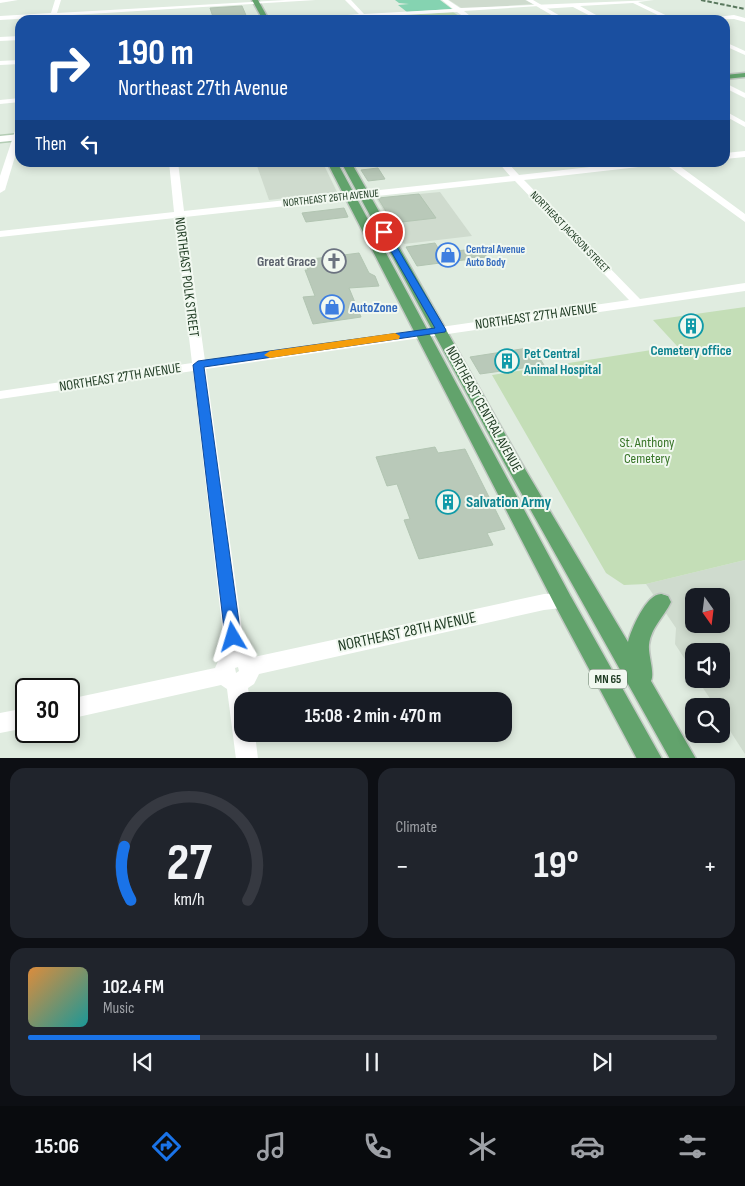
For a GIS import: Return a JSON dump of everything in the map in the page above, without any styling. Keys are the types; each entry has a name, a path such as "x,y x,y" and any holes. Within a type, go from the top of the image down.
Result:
{"main road":[{"path":"253,2 257,15"},
{"path":"253,2 262,15"},
{"path":"730,76 745,75"},
{"name":"NORTHEAST CENTRAL AVENUE","path":"335,167 350,196 514,464 684,758"},
{"name":"NORTHEAST CENTRAL AVENUE","path":"349,167 432,331 563,601 650,758"},
{"path":"661,602 648,618 639,635 638,660 642,676 664,724"}],"street":[{"path":"0,1 15,0"},
{"path":"54,15 58,0"},
{"path":"155,0 157,15"},
{"path":"87,15 253,2 313,0"},
{"path":"348,0 362,15"},
{"path":"445,0 466,15"},
{"path":"529,0 555,15"},
{"path":"400,15 651,0"},
{"path":"632,1 662,15"},
{"path":"573,5 592,15"},
{"path":"0,18 15,18"},
{"path":"730,18 745,20"},
{"path":"0,39 15,38"},
{"path":"730,45 745,44"},
{"path":"730,47 745,53"},
{"path":"0,63 15,62"},
{"path":"730,88 745,96"},
{"path":"0,102 15,100"},
{"path":"730,116 745,125"},
{"path":"0,139 15,137"},
{"path":"0,190 15,146"},
{"path":"730,156 745,154"},
{"name":"NORTHEAST POLK STREET","path":"174,167 239,692"},
{"name":"NORTHEAST JACKSON STREET","path":"506,167 638,302"},
{"name":"NORTHEAST 26TH AVENUE","path":"0,234 617,167"},
{"path":"675,167 745,218"},
{"name":"NORTHEAST 27TH AVENUE","path":"0,394 745,287"},
{"name":"NORTHEAST 28TH AVENUE","path":"80,707 535,604 563,601"},
{"path":"0,723 15,720"},
{"path":"245,742 247,758"}],"shaded area":[{"path":"395,0 440,0 452,9 407,12 398,5 409,4 399,3"},
{"path":"449,0 525,0 533,4 463,9"},
{"path":"257,167 325,167 337,192 269,200"},
{"path":"440,192 472,236 404,244 376,198"},
{"path":"745,560 745,754 730,731 730,698 710,698 703,688 730,688 730,643 685,643 685,659 675,644 676,628 646,584"}],"green space":[{"path":"453,12 458,15 404,15"},
{"name":"St. Anthony Cemetery","path":"745,307 745,560 646,584 624,585 606,573 492,375 677,346 653,320"}],"building":[{"path":"242,6 246,15 212,15 210,8"},
{"path":"378,168 385,179 368,181 361,170"},
{"path":"419,194 436,218 393,223 378,198"},
{"path":"344,208 348,217 306,222 302,213"},
{"name":"Central Avenue Auto Body","path":"435,243 441,253 480,248 487,257 417,266 406,247"},
{"path":"359,253 369,273 375,276 379,286 349,288 361,317 313,324 303,297 315,296 305,270 308,270 304,260"},
{"name":"Pet Central Animal Hospital","path":"528,348 532,355 537,354 544,365 480,374 470,357"},
{"name":"Salvation Army","path":"435,447 438,453 465,449 505,529 487,533 493,545 419,559 404,520 410,519 397,484 387,486 376,457"}],"railway":[{"path":"701,0 745,9"}],"slow traffic":[{"path":"270,355 395,336"}],"place":[{"name":"Central Avenue Auto Body","path":"448,255"},
{"name":"Great Grace","path":"334,261"},
{"name":"AutoZone","path":"332,307"},
{"name":"Cemetery office","path":"691,326"},
{"name":"Pet Central Animal Hospital","path":"507,361"},
{"name":"Salvation Army","path":"448,502"}],"route":[{"path":"233,637 198,365 441,330 384,232"}]}
